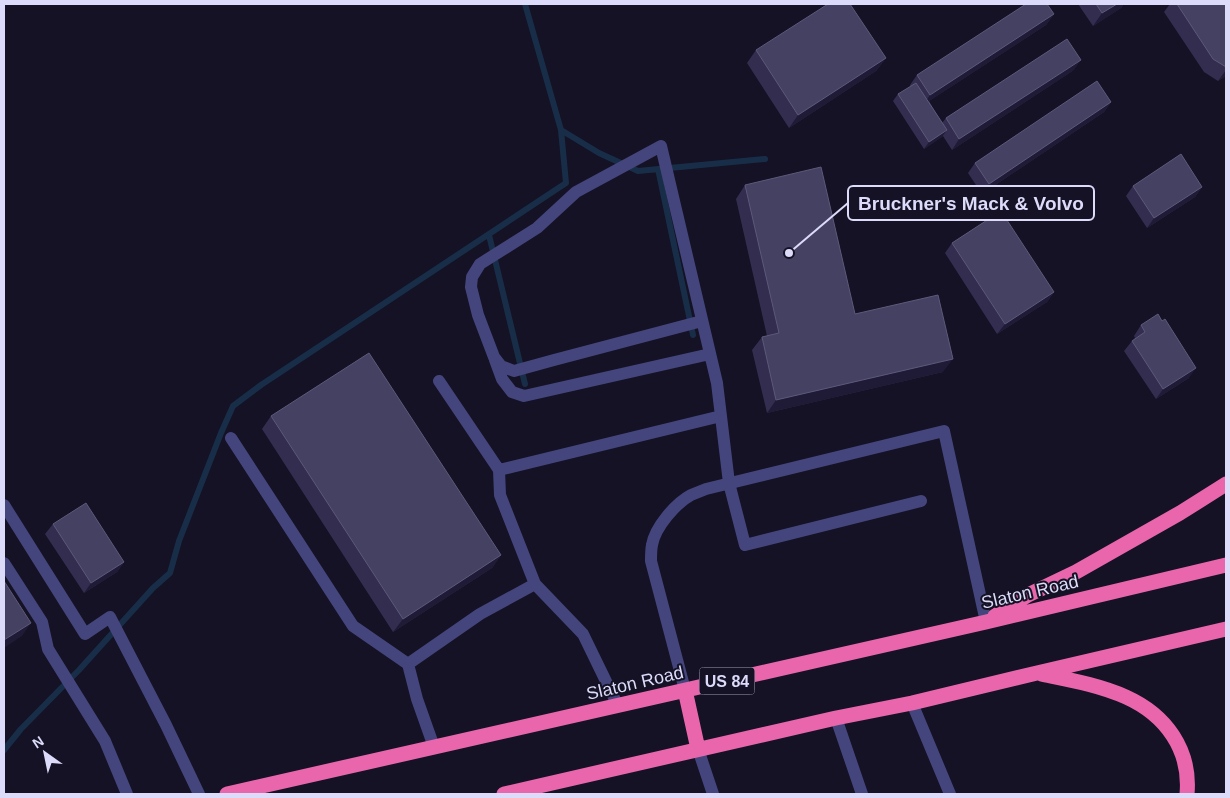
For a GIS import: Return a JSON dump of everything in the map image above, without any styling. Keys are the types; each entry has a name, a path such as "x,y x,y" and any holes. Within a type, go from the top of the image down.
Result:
{"highway":[{"path":"986,622 1028,595 1076,572 1180,513 1226,484"},
{"name":"Slaton Road","path":"227,794 986,622 1226,565"},
{"path":"504,794 836,718 912,703 1226,630"},
{"path":"1037,673 1110,690 1128,697 1155,715 1167,727 1183,755 1186,770 1186,794"},
{"path":"685,690 698,749"}],"lane":[{"path":"710,354 524,396 512,392 502,379 478,315 471,287 472,277 480,264 537,228 576,192 661,146 710,354 721,416 729,483 745,545 922,501"},
{"path":"494,357 501,366 514,371 702,322"},
{"path":"439,381 499,470 500,495 535,584 583,634 618,706"},
{"path":"499,470 721,416"},
{"path":"685,690 651,561 652,544 658,530 667,516 680,503 698,492 729,483 944,431 986,622"},
{"path":"231,438 353,626 408,664 417,699 434,747"},
{"path":"4,505 85,634 110,617 166,725 199,794"},
{"path":"4,563 42,622 48,649 105,742 126,794"},
{"path":"408,664 480,614 535,584"},
{"path":"912,703 950,794"},
{"path":"836,718 862,794"},
{"path":"698,749 713,794"}],"building":[{"path":"828,4 850,4 886,58 798,115 756,50"},
{"path":"1026,4 1047,4 1054,14 930,95 917,75"},
{"path":"1096,4 1117,4 1102,13"},
{"path":"1177,4 1226,4 1226,67 1213,59"},
{"path":"1067,39 1081,60 959,139 946,118"},
{"path":"1097,81 1111,102 989,184 975,163"},
{"path":"916,83 947,130 929,142 898,94"},
{"path":"1181,154 1202,187 1154,218 1133,186"},
{"path":"821,167 855,314 938,295 953,359 776,400 762,337 779,333 745,185"},
{"path":"1001,211 1054,292 1005,324 952,243"},
{"path":"1158,314 1162,321 1165,319 1196,368 1163,389 1132,341 1145,332 1141,325"},
{"path":"369,353 501,555 403,619 271,416"},
{"path":"86,503 124,562 91,583 53,524"},
{"path":"4,581 31,623 4,640"}],"waterway":[{"path":"4,750 21,729 79,670 153,588 170,573 179,541 233,406 261,385 566,183 561,130 525,4"},
{"path":"561,130 599,153 638,171 765,159"},
{"path":"658,169 693,335"},
{"path":"489,235 525,384"}],"place":[{"name":"Bruckner's Mack & Volvo","path":"789,253"}]}
